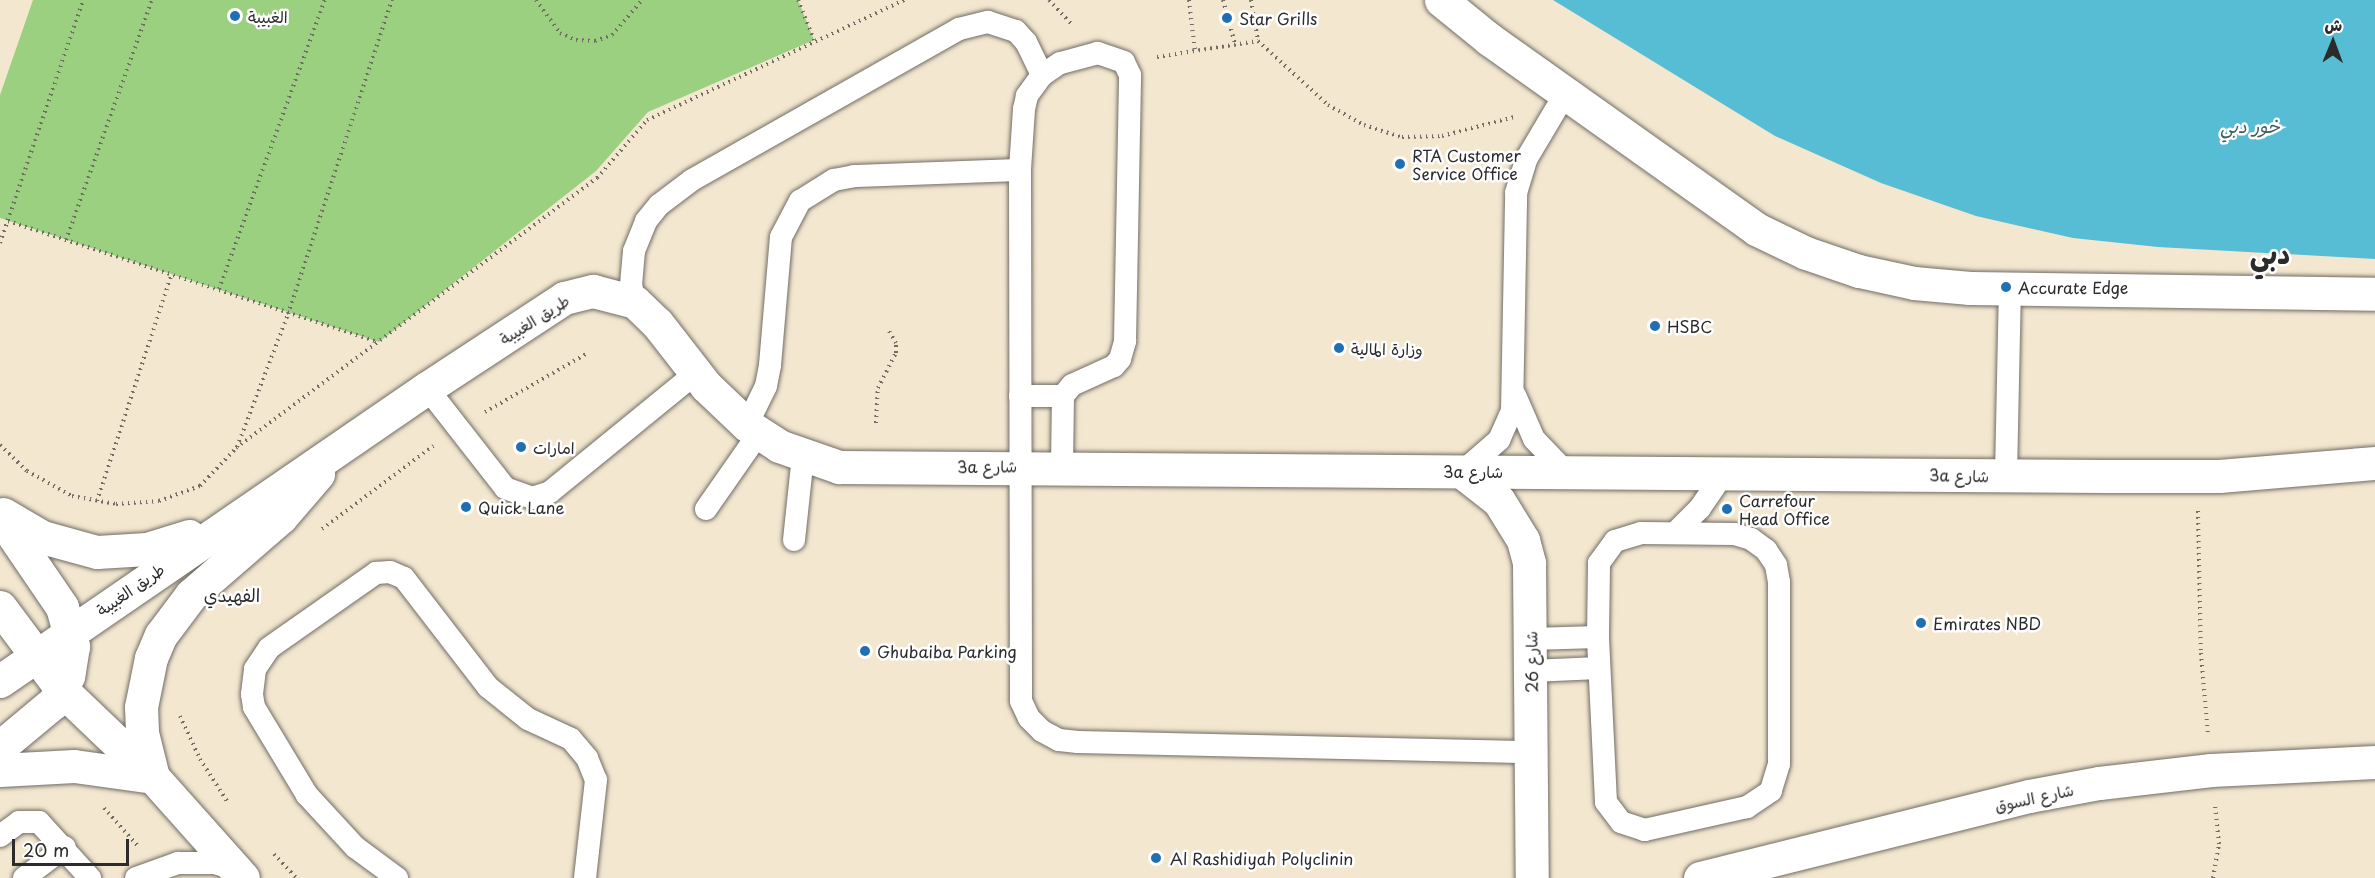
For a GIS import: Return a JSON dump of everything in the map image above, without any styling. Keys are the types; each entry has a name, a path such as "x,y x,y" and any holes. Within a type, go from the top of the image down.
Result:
{"street":[{"path":"1441,0 1718,205 1756,229 1806,253 1859,271 1914,283 2010,288 2375,294"},
{"name":"طريق الغبيبة","path":"0,681 228,522 564,298 592,291 635,302"},
{"name":"3a شارع","path":"635,302 657,323 696,373 753,429 803,456 839,466 871,468 1020,465 1462,472 2198,476 2375,463"},
{"path":"153,777 142,733 141,707 151,658 161,635 190,595 280,518 340,446"},
{"name":"شارع 26","path":"1462,472 1499,501 1523,540 1528,562 1531,655 1532,878"},
{"path":"0,512 42,537 97,552 147,549 228,522"},
{"path":"0,516 62,607 71,631 72,661 62,690 48,707 0,747"},
{"path":"0,607 62,690 153,777 237,873"},
{"name":"شارع السوق","path":"1700,878 2029,796 2211,770 2375,762"},
{"path":"0,770 74,766 153,777"}],"lane":[{"path":"635,302 631,285 634,251 646,221 659,205 693,180 959,29 987,22 1016,32 1026,42 1042,75"},
{"path":"1062,467 1063,396 1072,385 1114,366 1124,350 1130,75 1124,62 1098,53 1060,63 1042,75 1027,96 1024,109 1020,170 1020,465 1022,701 1029,718 1042,731 1059,740 1078,742 1532,752"},
{"path":"1462,472 1499,440 1512,411 1515,394 1516,193 1527,159 1565,94"},
{"path":"706,509 753,429 770,365 781,237 800,201 834,180 854,176 1020,170"},
{"path":"2006,476 2010,288"},
{"path":"427,388 505,488 532,498 550,492 696,373"},
{"path":"1515,394 1534,439 1566,471"},
{"path":"1020,396 1063,396"},
{"path":"794,540 803,456"},
{"path":"1675,533 1700,508 1724,473"},
{"path":"1675,533 1734,534 1751,539 1766,550 1776,565 1779,764 1771,791 1747,807 1645,830 1621,822 1612,813 1603,790 1598,577 1605,551 1627,535 1675,533"},
{"path":"397,878 355,847 307,795 254,707 252,694 255,669 269,648 376,573 390,572 404,578 488,687 528,719 571,739 587,758 596,780 585,878"},
{"path":"1531,655 1598,637"},
{"path":"1531,655 1599,668"},
{"path":"0,836 19,822 39,822 65,847 90,878"},
{"path":"24,878 65,847"},
{"path":"136,878 157,868 196,862 237,873"}],"path":[{"path":"0,243 83,0"},
{"path":"66,240 152,0"},
{"path":"219,289 325,0"},
{"path":"236,448 288,314 392,0"},
{"path":"536,0 560,33 576,40 595,41 612,35 642,0"},
{"path":"798,0 814,40"},
{"path":"0,445 49,486 72,496 116,504 159,501 200,486 236,448 597,178 647,120 814,40 904,0"},
{"path":"1189,0 1195,51"},
{"path":"1223,0 1235,44"},
{"path":"1251,0 1258,41 1328,105 1364,125 1402,137 1442,136 1479,129 1565,94"},
{"path":"1124,62 1258,41"},
{"path":"8,221 379,342"},
{"path":"97,501 171,276"},
{"path":"876,423 878,388 896,353 896,343 888,329"},
{"path":"2198,476 2201,653 2219,844 2213,878"},
{"path":"100,803 157,868"}],"green space":[{"path":"33,0 798,0 814,40 648,112 596,171 379,342 0,218 0,95"}],"water":[{"name":"خور دبي","path":"1553,0 2375,0 2375,259 2158,247 2073,238 1976,216 1881,183 1775,136"}],"place":[{"name":"الغبيبة","path":"235,16"},
{"name":"Star Grills","path":"1227,18"},
{"name":"RTA Customer Service Office","path":"1400,164"},
{"name":"Accurate Edge","path":"2006,287"},
{"name":"HSBC","path":"1655,326"},
{"name":"وزارة المالية","path":"1339,348"},
{"name":"امارات","path":"521,447"},
{"name":"Quick Lane","path":"466,507"},
{"name":"Carrefour Head Office","path":"1727,509"},
{"name":"Emirates NBD","path":"1921,623"},
{"name":"Ghubaiba Parking","path":"865,651"},
{"name":"Al Rashidiyah Polyclinin","path":"1156,858"}],"district":[{"name":"دبي","path":"2270,253"},
{"name":"الفهيدي","path":"232,595"}]}
